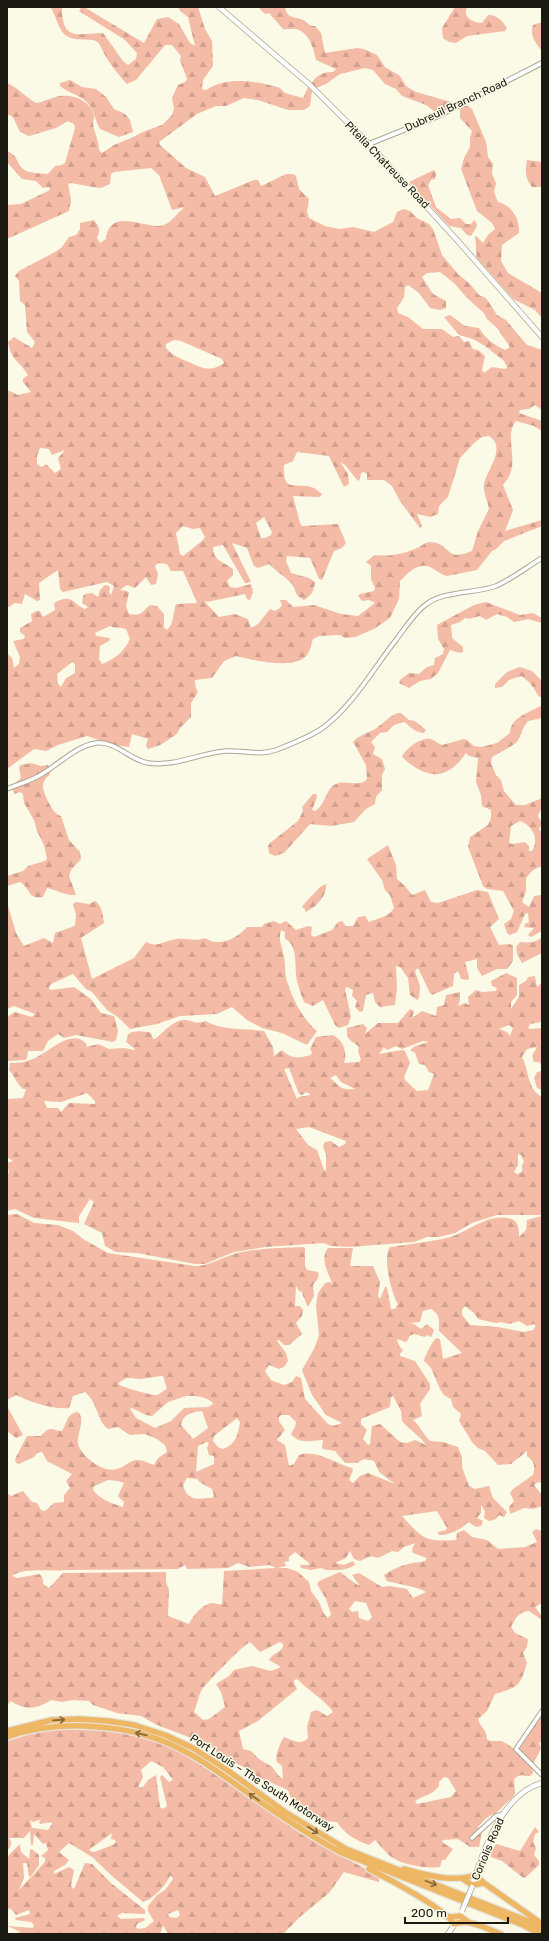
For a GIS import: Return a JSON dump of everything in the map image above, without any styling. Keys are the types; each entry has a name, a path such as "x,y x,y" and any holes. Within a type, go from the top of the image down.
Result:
{"highway":[{"name":"Port Louis – The South Motorway","path":"7,1731 52,1720 80,1719 134,1725 165,1735 193,1748 222,1766 285,1812 317,1833 346,1849 528,1921 542,1929"},
{"name":"Port Louis – The South Motorway","path":"7,1737 43,1727 67,1726 104,1727 145,1735 180,1749 209,1765 318,1841 342,1854 540,1934"},
{"path":"342,1854 404,1886 446,1916 454,1924 460,1922 471,1923 501,1934"},
{"path":"370,1859 424,1874 463,1879 475,1875 542,1924"},
{"path":"463,1879 472,1886 484,1883"},
{"path":"446,1916 451,1918 461,1914 471,1923"}],"main road":[{"name":"Pitella Chatreuse Road","path":"219,7 310,85 368,144 457,240 542,337"},
{"name":"Coriolis Road","path":"454,1924 461,1914 475,1875 503,1814 520,1794 532,1785 542,1783"},
{"path":"448,1934 454,1924"}],"street":[{"name":"Dubreuil Branch Road","path":"368,144 436,117 542,63"},
{"path":"7,789 38,777 69,755 95,743 102,743 115,747 136,759 152,764 176,763 226,751 259,753 276,750 317,731 330,722 354,697 411,620 426,604 434,599 495,586 542,558"},
{"path":"542,1711 516,1749 542,1774"},
{"path":"472,1838 496,1816 503,1814"}],"green space":[{"path":"50,7 62,7 65,26 72,33 103,33 123,61 128,65 136,59 137,53 125,40 79,11 81,8 84,7 144,43 157,19 168,17 179,24 190,43 195,46 188,17 180,11 179,8 198,7 205,29 212,41 213,66 203,80 203,90 223,83 242,81 262,83 280,88 285,93 303,98 308,87 312,91 310,106 304,110 288,110 258,100 244,98 226,106 216,106 197,114 159,142 160,145 186,168 205,177 215,196 254,180 258,180 261,186 286,174 293,174 296,176 299,189 309,199 307,212 309,218 325,226 339,229 353,227 374,232 393,222 397,212 403,209 410,211 417,218 429,224 433,229 442,255 458,274 470,284 479,295 486,298 497,315 506,320 527,345 542,350 542,410 535,405 529,409 520,410 519,413 542,421 542,431 534,426 516,421 511,432 512,465 510,475 503,485 513,510 505,531 542,520 542,526 504,541 492,551 477,570 447,576 430,567 417,567 400,581 399,599 390,618 374,629 355,637 345,638 340,635 319,636 313,639 306,656 293,662 273,663 236,656 224,661 212,678 195,680 195,685 198,692 191,703 191,717 180,728 177,734 160,745 148,749 146,746 148,739 132,734 129,747 113,745 87,736 58,745 46,751 34,749 7,769 7,653 12,658 14,668 19,664 20,657 13,641 24,639 25,636 20,632 20,628 32,621 31,614 40,611 43,617 55,610 54,603 60,600 69,599 85,609 88,607 82,603 83,596 85,594 92,593 98,597 100,590 105,585 109,586 109,592 111,595 114,586 107,582 63,592 60,589 58,570 39,583 40,600 37,601 25,594 22,604 15,603 7,608 7,390 18,395 31,392 23,382 23,379 28,375 11,353 8,342 14,337 32,348 35,342 27,332 25,305 20,301 19,281 15,276 19,271 61,248 69,237 76,235 80,229 80,223 94,220 99,229 97,238 100,243 106,239 109,229 114,223 122,221 157,226 164,225 185,207 172,210 159,175 151,168 114,172 111,174 110,184 101,188 71,183 68,184 71,200 69,211 7,239 7,205 21,204 50,190 49,187 43,188 36,181 22,179 7,162 7,151 15,156 21,167 26,171 48,174 55,166 65,163 75,128 74,124 68,121 56,128 29,136 20,132 13,117 7,114 7,83 15,87 36,103 57,97 71,96 86,103 90,107 94,117 93,123 99,150 102,153 114,145 162,125 172,115 174,108 172,98 178,85 185,82 187,79 180,60 181,56 172,45 165,45 136,80 127,84 110,63 96,41 69,37 62,31","holes":["440,272 454,283 467,298 484,313 487,319 497,328 510,347 505,350 490,341 479,328 465,326 450,315 444,317 459,335 473,339 485,346 504,361 507,367 505,369 492,367 484,373 482,370 485,356 478,350 473,349 469,341 464,342 459,336 453,337 442,329 423,329 408,317 398,313 397,308 404,297 405,287 408,285 419,293 430,308 440,310 446,308 446,301 433,294 422,277 427,273","174,340 181,341 222,359 224,363 215,368 204,368 177,357 166,348 166,344","489,436 494,441 496,453 484,485 484,491 489,509 478,531 472,551 457,555 452,554 437,543 430,542 402,553 386,556 374,555 366,562 371,566 371,579 375,588 374,591 360,594 358,596 362,601 369,600 375,603 358,616 341,614 314,605 293,607 286,600 280,600 282,605 280,608 275,611 270,609 258,624 251,628 248,619 235,614 219,617 204,601 207,602 245,594 247,599 250,600 253,592 251,584 236,588 230,587 227,581 233,575 233,569 217,559 213,547 223,545 245,583 251,582 232,543 247,548 254,566 258,568 269,564 293,585 298,596 304,600 312,593 315,582 309,578 291,573 286,561 287,556 310,558 319,579 322,580 334,551 342,548 346,543 338,524 302,526 300,523 293,496 320,497 322,494 314,488 288,484 285,480 284,465 293,461 297,452 329,456 344,487 349,484 348,474 340,462 345,465 358,481 361,473 364,472 367,474 367,480 384,480 392,486 400,501 420,528 422,526 417,514 430,517 438,514 439,506 448,497 460,458 482,437","40,448 49,449 52,455 65,450 58,458 61,469 55,473 46,464 42,467 37,464 37,456","264,517 272,532 271,535 261,538 256,523","183,526 193,529 200,528 205,537 202,541 183,556 180,554 176,533","158,563 167,564 171,571 183,571 197,603 176,604 172,621 167,630 164,628 164,614 157,606 150,605 139,614 129,614 126,606 129,593 127,591 120,590 127,585 135,588 146,577 151,585 156,584 158,574 155,566","110,626 124,628 126,629 130,639 125,648 119,654 102,664 99,659 100,646 109,641 110,638 96,636 95,633","72,662 75,664 75,673 66,678 61,687 58,684 57,674"]},
{"path":"258,7 285,7 287,14 304,20 311,26 315,26 321,33 325,53 357,48 364,49 377,55 385,67 400,76 406,86 416,92 458,104 437,113 426,105 402,96 396,89 385,84 373,70 365,68 340,74 326,84 316,88 311,84 315,78 323,73 333,72 336,69 316,60 308,37 301,31 296,29 283,29 269,13 265,14"},
{"path":"455,7 467,7 466,14 472,21 482,23 488,15 491,15 501,21 507,28 505,31 467,36 456,43 449,42 443,38 442,28"},
{"path":"542,22 542,51 534,39 532,29 533,25"},
{"path":"70,80 82,87 96,89 106,97 114,109 125,114 130,120 133,132 119,137 100,129 92,109 87,102 60,86 60,83"},
{"path":"463,106 468,106 472,109 486,142 488,157 493,164 492,174 496,183 494,192 498,202 507,206 511,210 518,223 519,233 502,245 501,261 508,273 542,293 542,318 535,310 513,299 477,258 476,236 483,243 488,235 495,229 492,223 477,211 461,169 464,158 470,147 472,131 460,118 460,109"},
{"path":"527,160 542,162 542,187 532,187 528,181 526,174"},
{"path":"434,170 436,174 435,179 431,180 428,185 436,207 451,219 460,218 466,224 471,224 474,220 477,224 471,236 467,235 461,228 449,226 409,182"},
{"path":"486,602 520,615 533,613 542,618 542,623 528,619 514,622 507,617 497,614 486,620 480,616 469,619 465,618 460,622 451,625 452,638 463,647 463,652 460,653 450,650 438,673 431,679 420,681 409,688 399,683 400,680 409,673 419,674 427,667 434,665 435,658 443,654 444,649 438,639 437,625 474,605"},
{"path":"520,667 532,671 541,680 542,696 539,697 529,682 521,676 509,680 502,687 495,688 495,684 507,672"},
{"path":"542,705 542,718 528,721 517,742 492,757 491,763 496,775 501,780 504,791 516,805 525,805 542,798 542,807 538,816 542,823 539,830 542,832 542,866 533,870 526,878 526,891 522,902 529,907 534,896 542,895 542,931 531,937 528,935 534,928 524,927 525,924 529,922 528,913 525,914 517,932 510,935 507,933 504,924 511,919 514,911 503,891 487,889 483,886 468,847 470,837 488,825 491,818 491,810 482,806 481,795 476,782 478,758 469,756 466,753 451,769 443,773 436,774 419,770 402,757 407,750 418,741 427,739 431,739 442,745 464,739 474,746 481,747 497,743 510,733 511,727 517,719","holes":["520,821 534,833 535,842 532,851 529,851 529,846 525,842 509,843 511,826"]},
{"path":"398,713 401,713 409,720 415,721 426,730 424,733 419,732 403,722 394,725 387,732 380,733 371,742 375,747 373,754 382,759 385,769 382,775 382,790 376,797 375,804 366,809 354,822 331,826 310,824 284,853 275,856 269,853 268,846 270,843 298,821 303,811 302,807 313,794 316,794 317,797 312,810 315,811 319,808 332,786 344,782 361,783 367,779 366,765 353,742"},
{"path":"31,763 41,766 48,765 50,768 50,774 45,779 43,789 52,808 58,815 61,816 69,840 80,852 81,859 71,870 69,876 76,895 65,894 47,888 43,897 34,897 20,882 7,886 7,876 23,871 28,866 47,859 44,845 37,831 34,820 24,803 23,794 20,792 14,794 13,791 14,785 21,778 19,767 21,765"},
{"path":"388,845 396,865 397,879 412,895 425,890 431,902 438,903 477,890 488,892 499,919 490,927 499,945 510,944 513,946 513,961 507,969 497,969 482,976 477,968 477,959 465,962 469,977 468,980 461,979 458,971 454,974 453,986 432,995 418,968 415,971 420,986 419,998 417,1000 410,995 408,978 400,967 396,966 397,988 395,1005 380,1007 375,1002 373,993 366,995 363,1011 360,1012 355,1007 357,1001 352,996 353,990 347,987 345,989 351,1017 348,1025 339,1028 335,1025 323,1000 313,1006 304,1002 296,976 294,952 292,946 285,939 285,932 281,930 280,940 285,960 286,977 290,990 303,1016 317,1031 307,1045 282,1033 262,1028 247,1020 232,1007 217,1014 180,1016 157,1024 130,1029 118,1017 107,1010 92,992 86,989 73,974 51,984 49,987 50,990 74,987 91,999 101,1013 114,1016 118,1031 116,1040 113,1042 76,1035 64,1038 58,1034 48,1041 43,1051 28,1051 27,1058 25,1060 7,1061 7,1017 15,1012 32,1017 35,1014 14,1006 7,1009 7,902 16,933 24,946 44,938 53,943 55,933 75,926 76,915 73,904 76,902 89,904 95,901 102,911 104,923 81,938 92,979 134,958 146,942 150,944 157,944 176,939 198,940 205,938 211,941 222,942 238,935 247,927 262,927 264,924 274,921 280,924 286,921 296,930 308,926 312,927 311,935 314,937 332,930 338,922 342,921 346,926 353,926 358,917 365,916 369,922 383,917 390,913 394,908 390,895 385,890 382,880 367,859"},
{"path":"326,884 325,893 317,905 305,912 305,909 302,907 304,904 320,887"},
{"path":"542,937 542,953 522,963 517,954 516,947 520,942 532,942"},
{"path":"506,973 517,978 517,995 511,1002 511,1009 519,997 519,985 526,981 528,977 535,976 537,987 542,983 542,1022 530,1024 528,1028 542,1028 542,1065 539,1062 534,1062 533,1054 537,1047 527,1049 522,1057 531,1084 537,1094 542,1097 542,1215 497,1215 472,1223 455,1233 439,1237 427,1237 414,1242 349,1247 331,1246 323,1243 265,1247 234,1252 205,1264 195,1264 137,1253 116,1252 105,1246 102,1233 84,1224 94,1202 90,1199 79,1216 79,1223 34,1218 15,1209 7,1211 7,1173 9,1173 7,1163 13,1161 7,1157 7,1099 23,1098 26,1089 21,1087 9,1070 10,1063 30,1060 62,1042 76,1038 82,1040 87,1045 86,1047 98,1044 109,1049 124,1048 134,1050 135,1049 126,1042 130,1033 139,1031 149,1032 151,1033 153,1039 155,1039 172,1024 184,1020 197,1022 205,1021 226,1028 264,1031 273,1047 274,1056 282,1050 292,1057 311,1055 312,1052 310,1049 316,1037 333,1035 340,1040 344,1047 344,1063 359,1062 361,1060 358,1051 359,1047 350,1040 347,1033 347,1028 363,1024 367,1028 365,1034 378,1023 398,1023 410,1009 414,1011 412,1018 422,1011 436,1016 437,1007 444,1005 446,995 460,992 458,1006 465,1003 469,1005 468,997 476,990 482,992 496,991 497,988 492,986 491,981","holes":["509,1025 513,1028 510,1036 507,1032 499,1029","423,1041 429,1042 415,1046 410,1050 415,1053 419,1064 425,1065 429,1072 434,1074 428,1090 417,1091 405,1080 404,1077 410,1063 405,1051 402,1050 379,1054 384,1047 387,1050 396,1046 402,1049","289,1068 299,1094 302,1095 306,1092 310,1094 297,1099 284,1069","336,1075 341,1082 355,1089 346,1089 339,1086 330,1078","87,1093 95,1101 95,1104 69,1103 61,1112 58,1108 47,1108 44,1101 61,1102","309,1127 346,1141 345,1144 339,1147 331,1141 325,1142 323,1146 326,1155 326,1171 324,1170 317,1150 308,1145 296,1129","518,1154 521,1155 524,1162 522,1165 522,1172 517,1174 514,1172 518,1165"]},
{"path":"542,1071 542,1090 537,1088 534,1078 537,1072"},
{"path":"17,1214 34,1223 58,1225 73,1231 83,1239 108,1253 195,1266 205,1265 234,1254 251,1251 277,1248 305,1248 305,1266 307,1270 318,1272 318,1276 313,1285 314,1296 308,1307 302,1291 300,1292 296,1286 295,1306 300,1306 303,1310 302,1316 296,1323 302,1334 289,1345 284,1345 279,1340 277,1341 286,1353 288,1361 284,1367 279,1369 269,1365 265,1371 271,1380 284,1385 292,1382 296,1376 301,1378 305,1399 328,1424 333,1426 342,1423 326,1415 312,1395 302,1370 315,1347 319,1335 316,1306 318,1293 325,1283 330,1282 333,1285 327,1271 324,1257 328,1248 353,1248 350,1266 373,1266 380,1282 378,1296 380,1299 385,1287 387,1287 391,1309 395,1309 398,1304 393,1293 387,1267 388,1252 390,1247 428,1242 450,1237 487,1220 495,1218 514,1220 518,1226 519,1237 526,1230 527,1220 542,1216 542,1483 538,1482 534,1485 542,1495 542,1506 533,1509 524,1508 510,1514 509,1507 514,1501 510,1493 513,1489 533,1475 534,1464 527,1456 527,1451 511,1464 498,1465 485,1451 478,1448 472,1442 459,1421 461,1414 453,1407 451,1399 444,1395 431,1368 424,1361 425,1356 436,1338 440,1339 443,1359 462,1353 439,1331 439,1319 434,1311 431,1309 423,1311 420,1322 409,1323 414,1324 421,1329 427,1324 434,1330 431,1337 427,1335 425,1337 414,1334 409,1336 406,1342 397,1339 399,1346 403,1350 400,1356 415,1361 430,1384 430,1389 420,1404 422,1416 413,1420 430,1441 443,1442 458,1447 462,1457 462,1467 469,1486 475,1489 489,1486 493,1498 507,1512 504,1517 499,1515 496,1519 489,1521 484,1518 485,1511 481,1505 481,1513 477,1518 483,1521 481,1526 476,1527 468,1522 455,1532 443,1535 439,1535 438,1532 446,1530 447,1528 437,1511 402,1516 415,1530 425,1537 437,1540 456,1540 457,1533 464,1530 472,1537 487,1540 498,1549 525,1547 537,1542 532,1532 536,1529 542,1531 542,1603 535,1607 542,1616 542,1620 529,1611 520,1614 516,1618 511,1627 515,1633 528,1639 527,1647 523,1653 527,1663 522,1677 517,1685 509,1690 495,1694 487,1711 478,1719 486,1733 487,1739 490,1741 502,1741 518,1751 520,1748 519,1740 542,1711 542,1742 539,1742 541,1749 532,1766 533,1773 530,1776 520,1775 516,1777 514,1779 515,1794 513,1797 496,1813 486,1818 478,1827 482,1832 479,1847 470,1847 458,1839 443,1840 442,1842 453,1849 445,1860 442,1860 440,1867 421,1867 407,1864 386,1853 375,1840 369,1845 355,1839 337,1822 322,1821 304,1809 290,1796 288,1790 251,1774 244,1767 224,1758 207,1744 157,1725 141,1716 117,1713 93,1705 89,1701 73,1700 62,1702 51,1700 31,1708 21,1706 11,1701 7,1705 7,1493 11,1496 23,1491 32,1502 37,1503 41,1510 45,1511 54,1503 64,1502 64,1495 70,1488 66,1481 72,1474 47,1461 42,1452 37,1453 34,1457 19,1464 16,1463 15,1459 27,1436 41,1436 49,1429 62,1431 69,1416 78,1412 81,1419 78,1438 79,1447 90,1460 101,1467 112,1470 117,1469 136,1460 154,1465 158,1458 167,1452 165,1445 157,1439 145,1434 130,1435 118,1427 108,1429 101,1421 93,1402 85,1392 73,1396 69,1408 56,1408 42,1405 16,1395 7,1400 7,1215","holes":["465,1306 474,1313 478,1319 509,1324 519,1321 527,1326 534,1324 536,1326 533,1330 524,1332 498,1327 470,1325 462,1315 462,1310","163,1376 167,1389 157,1395 137,1391 118,1384 127,1378 141,1379","186,1396 203,1397 213,1404 208,1407 184,1408 171,1421 155,1428 136,1418 130,1409 132,1408 146,1415 152,1416 168,1402","393,1396 401,1411 402,1421 408,1428 421,1438 426,1445 415,1440 407,1443 400,1442 380,1424 372,1426 370,1444 368,1445 363,1439 367,1430 361,1424 361,1419 390,1407 391,1397","202,1411 208,1428 193,1439 181,1425 184,1418 191,1413","281,1415 289,1415 296,1422 291,1434 298,1440 323,1440 323,1449 335,1451 345,1463 357,1463 364,1459 374,1461 379,1472 395,1484 368,1473 360,1476 353,1483 349,1480 353,1470 352,1468 319,1455 299,1455 294,1464 289,1466 285,1445 277,1440 285,1430 279,1421 279,1417","237,1418 240,1422 234,1442 223,1449 218,1447 213,1441 214,1436","207,1442 209,1443 207,1448 209,1455 214,1456 214,1464 196,1472 198,1446","187,1478 197,1479 202,1484 212,1489 214,1496 212,1498 198,1499 188,1495 183,1485","108,1480 124,1483 118,1496 124,1502 123,1507 106,1501 93,1490 94,1486","415,1543 412,1549 413,1553 427,1558 425,1561 408,1564 390,1571 384,1575 387,1581 414,1587 426,1592 413,1598 407,1589 389,1586 382,1587 359,1573 352,1575 360,1586 340,1572 319,1581 317,1584 326,1599 331,1614 328,1618 324,1614 319,1602 311,1591 309,1582 298,1572 287,1568 277,1568 286,1566 284,1562 289,1561 289,1557 295,1552 309,1563 309,1565 300,1565 301,1568 311,1570 321,1568 326,1570 340,1570 355,1565 353,1561 344,1565 335,1563 346,1558 350,1551 354,1559 360,1561 371,1556 378,1558 392,1551 398,1552 404,1547","238,1563 249,1567 270,1565 276,1568 224,1571 222,1604 213,1603 206,1605 193,1617 189,1624 168,1616 169,1590 166,1582 166,1572 63,1573 49,1588 43,1584 43,1579 40,1574 17,1578 12,1576 17,1573 30,1571 178,1569 185,1565 187,1569 228,1568","355,1601 366,1603 372,1617 368,1621 359,1618 358,1611 352,1612 349,1609","250,1642 260,1652 280,1642 283,1644 283,1647 269,1660 281,1667 271,1671 252,1666 234,1670 229,1676 216,1684 221,1692 225,1707 209,1719 203,1720 194,1712 201,1691 233,1656","297,1679 325,1703 333,1712 327,1716 317,1710 311,1712 307,1727 308,1738 302,1742 296,1742 284,1737 276,1757 277,1762 282,1766 283,1779 272,1767 259,1759 251,1751 243,1749 239,1731 258,1721 297,1689 294,1683 294,1680","444,1777 448,1778 456,1791 451,1797 417,1804 415,1801 437,1789 439,1782"]},
{"path":"7,1406 23,1435 16,1438 7,1431"},
{"path":"49,1729 116,1731 174,1747 233,1784 301,1834 379,1876 379,1882 344,1872 329,1893 301,1916 283,1934 168,1934 163,1925 160,1934 9,1934 21,1932 7,1926 33,1928 34,1925 31,1922 16,1920 15,1918 30,1914 29,1910 16,1915 10,1908 7,1911 7,1857 20,1844 21,1852 29,1859 30,1850 32,1849 39,1855 39,1865 29,1877 27,1863 23,1863 24,1878 19,1890 45,1862 45,1858 41,1856 48,1850 46,1843 43,1844 34,1834 33,1845 31,1845 30,1831 24,1838 9,1838 11,1845 7,1851 7,1741","holes":["151,1761 163,1767 173,1780 169,1782 162,1775 160,1777 167,1806 163,1809 160,1807 156,1775 148,1780 143,1787 138,1787 143,1777 141,1770","41,1819 39,1822 40,1824 51,1822 52,1824 48,1830 32,1828 30,1820 33,1822","112,1833 111,1839 115,1840 116,1842 113,1845 94,1852 90,1851 90,1849","69,1843 92,1857 143,1902 155,1895 163,1887 171,1875 173,1879 165,1890 157,1895 148,1906 148,1911 154,1921 145,1928 138,1929 136,1927 137,1924 145,1920 144,1918 121,1919 117,1916 122,1913 145,1914 145,1910 111,1883 92,1864 85,1863 74,1889 71,1886 74,1870 69,1867 54,1874 54,1871 65,1865 69,1860 59,1852","178,1910 180,1915 177,1918 169,1917 168,1914"]},
{"path":"535,1827 539,1832 535,1834 533,1842 536,1848 534,1855 539,1861 539,1865 525,1878 502,1861 491,1857 490,1853 496,1844 520,1851"}]}
